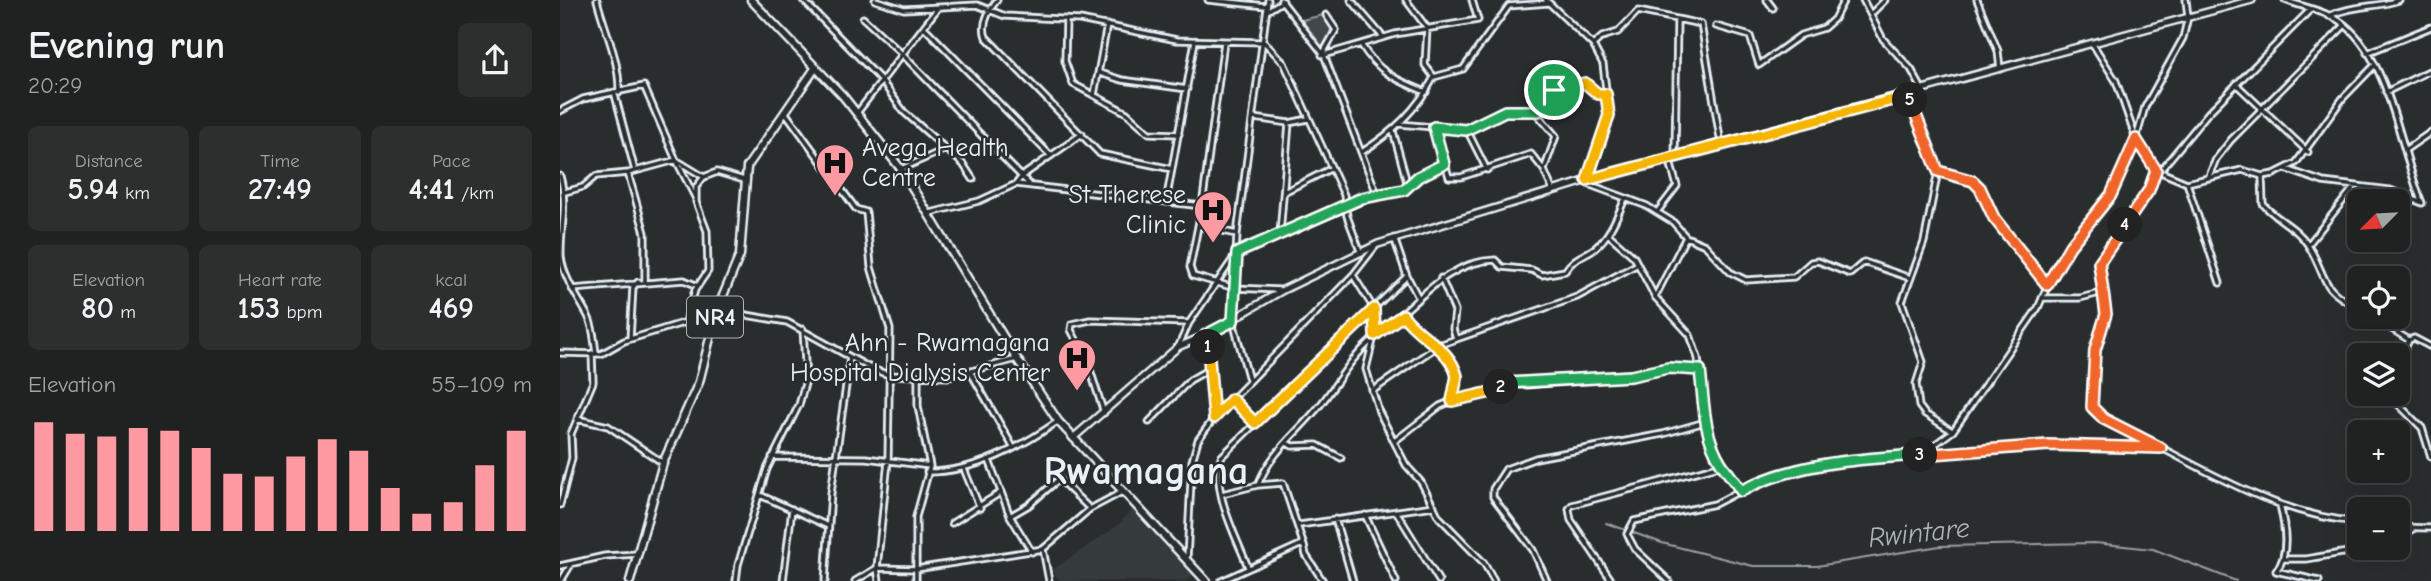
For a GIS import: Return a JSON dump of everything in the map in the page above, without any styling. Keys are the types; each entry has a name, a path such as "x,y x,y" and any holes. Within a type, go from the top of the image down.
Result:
{"highway":[{"path":"751,0 857,113 901,169 1058,421 1206,581"},
{"name":"NR4","path":"631,581 663,463 699,382 717,310 743,242 744,180 750,160 816,67"}],"main road":[{"path":"1073,438 1104,414 1178,347 1233,321 1283,290 1360,251 1394,238 1587,180 1908,96 2232,3 2252,0"}],"street":[{"path":"597,0 606,35 617,59 617,94 635,171"},
{"path":"803,0 881,80 904,112 964,164 973,179"},
{"path":"875,0 904,9 977,3 1005,16 1066,19 1107,25 1151,36 1195,41 1264,42 1284,63 1332,168 1360,251"},
{"path":"997,0 990,9 984,27 986,37 1082,134 1105,156 1172,169"},
{"path":"1208,0 1267,9 1282,0 1323,55 1377,194"},
{"path":"1249,380 1233,321 1237,234 1268,0"},
{"path":"1351,0 1382,37"},
{"path":"1406,0 1427,28 1425,65 1434,77"},
{"path":"1323,55 1362,46 1382,37 1480,19 1472,0"},
{"path":"1767,0 1773,8"},
{"path":"1716,26 1750,36 1759,65 1805,32 1824,28 1834,19 1844,0"},
{"path":"1863,0 1883,39 1911,69 1923,91"},
{"path":"1872,14 1885,0"},
{"path":"1977,0 1998,51 2000,69"},
{"path":"1921,455 1953,431 2042,298 2075,238 2111,195 2136,139 2145,107 2176,55 2188,17 2186,0"},
{"path":"2284,169 2323,182 2390,190 2422,203 2386,92 2367,53 2345,25 2329,16 2285,0"},
{"path":"2329,16 2343,9 2375,7 2399,0"},
{"path":"1362,152 1393,131 1426,92 1434,77 1463,69 1509,6 1547,2 1593,45 1603,64 1609,115 1587,180 1588,184 1606,189 1624,200 1639,203 1657,212 1673,222 1686,237 1705,245 1730,272 1746,280 1794,277 1811,262 1818,261 1850,274 1864,262 1910,278"},
{"path":"857,113 938,8"},
{"path":"2311,9 2236,84 2158,170 2143,200 2099,263 2106,314 2095,350 2092,407 2104,419 2280,505 2328,520 2347,521"},
{"path":"1593,45 1602,37 1618,32 1638,11 1701,24 1721,144"},
{"path":"1323,55 1336,30 1326,15"},
{"path":"863,18 901,53 1029,184"},
{"path":"1066,19 1065,61 1068,74 1080,90 1127,113 1154,135 1179,134"},
{"path":"1657,212 1677,187 1672,158 1677,19"},
{"path":"1094,96 1107,25"},
{"path":"2209,176 2220,153 2345,25"},
{"path":"924,26 1051,156"},
{"path":"2367,53 2431,27"},
{"path":"1166,202 1195,41"},
{"path":"1224,42 1191,272 1216,284 1236,288 1283,290"},
{"path":"2092,43 2122,93 2136,139 2158,170 2187,183 2209,176 2224,177 2242,170 2262,176 2296,163 2308,152 2318,132 2343,98 2374,66"},
{"path":"1362,46 1371,61 1389,76 1426,92"},
{"path":"2386,92 2431,70"},
{"path":"1100,73 1122,80 1187,89"},
{"path":"1544,170 1556,136 1538,111 1540,100 1548,91 1577,83 1590,85 1598,94 1606,94"},
{"path":"2236,84 2308,152"},
{"path":"560,111 583,99 645,87 676,160 696,198 707,230 706,276 690,302 686,322"},
{"path":"1908,96 1938,171 1924,242 1902,302 1923,362 1916,384 1919,406 1925,414 1953,431"},
{"path":"784,111 856,209 866,212 871,267 890,329 888,461 877,568 880,581"},
{"path":"1399,124 1466,130 1505,111 1538,111"},
{"path":"1254,118 1289,123 1308,119"},
{"path":"1280,234 1289,123"},
{"path":"1434,127 1449,177 1454,179 1487,170 1531,154 1544,170 1553,191"},
{"path":"1466,130 1487,170"},
{"path":"1393,131 1408,186"},
{"path":"2405,150 2431,132"},
{"path":"1016,184 1022,176 1082,134"},
{"path":"901,169 946,149"},
{"path":"565,192 583,187 596,176 628,173 676,160 704,177"},
{"path":"1178,347 1189,323 1237,253 1377,194 1399,192 1444,164"},
{"path":"1445,223 1638,166"},
{"path":"1284,192 1332,168"},
{"path":"1938,171 1973,181 1980,188 1994,218 2047,285"},
{"path":"696,198 696,187 704,177 717,172 744,180"},
{"path":"628,173 645,233 645,283"},
{"path":"560,176 565,192 561,260 572,289 592,325 594,353 593,382 570,435 572,458 560,505"},
{"path":"2262,176 2263,204 2308,245 2327,286 2347,302"},
{"path":"2187,183 2220,283"},
{"path":"930,213 979,201 1016,184 1202,206"},
{"path":"2308,245 2355,186"},
{"path":"1258,485 1270,460 1321,404 1345,367 1374,337 1403,315 1441,278 1493,259 1502,267 1555,275 1565,271 1576,257 1596,247 1608,234 1624,200"},
{"path":"1199,226 1237,234"},
{"path":"1608,234 1634,257 1655,297 1690,335 1700,370 1705,422 1722,464 1741,491"},
{"path":"1655,297 1686,237"},
{"path":"1394,238 1407,276 1419,299"},
{"path":"1187,559 1192,461 1198,440 1214,418 1353,275 1378,244"},
{"path":"1372,391 1439,345 1566,302 1636,265"},
{"path":"1353,275 1374,309 1374,337 1366,362 1372,391 1383,421 1396,440 1406,465 1421,482 1445,524 1484,563 1494,581"},
{"path":"1248,567 1223,494 1219,476 1221,457 1407,276"},
{"path":"1441,278 1455,311 1455,339"},
{"path":"572,289 684,280 698,286"},
{"path":"630,340 633,287 638,282"},
{"path":"2042,298 2080,298 2104,292"},
{"path":"717,310 775,319 803,329 850,357 889,375 948,377 1017,359"},
{"path":"1403,315 1419,335 1439,345 1457,376 1452,401"},
{"path":"1104,414 1087,360 1071,330 1072,324 1090,320 1189,323"},
{"path":"560,352 607,352 630,340 686,322 696,322 711,330"},
{"path":"736,581 738,565 772,457 799,405 806,380 803,329"},
{"path":"2392,329 2409,340"},
{"path":"1206,335 1214,418"},
{"path":"2408,343 2414,338 2431,346"},
{"path":"825,581 828,526 850,357"},
{"path":"1149,422 1190,380 1211,368"},
{"path":"1396,440 1432,412 1452,401 1491,392 1507,383 1631,376 1668,368 1700,370"},
{"path":"970,373 1013,447"},
{"path":"916,581 916,517 929,466 918,406 918,377"},
{"path":"1232,399 1255,423"},
{"path":"2400,406 2422,428 2431,457"},
{"path":"577,419 608,426 663,463"},
{"path":"928,472 964,469 989,460 1058,421"},
{"path":"1547,581 1534,550 1493,497 1493,489 1502,473 1536,458 1663,434 1705,422"},
{"path":"1287,443 1292,446 1317,445 1341,457"},
{"path":"1669,581 1635,549 1627,534 1629,526 1645,517 1715,504 1766,479 1805,468 1860,459 2048,445 2161,448"},
{"path":"772,457 837,458 929,466"},
{"path":"989,460 1010,516 1032,552"},
{"path":"1612,581 1571,520 1569,509 1572,505 1722,464"},
{"path":"964,469 980,508"},
{"path":"1010,516 1029,505 1059,479 1090,509"},
{"path":"1223,494 1258,485 1286,486 1306,555 1323,581"},
{"path":"855,581 877,568 916,569 1043,549 1090,509 1122,492"},
{"path":"951,523 980,508 1000,493"},
{"path":"760,495 828,526"},
{"path":"996,498 1003,500"},
{"path":"2280,505 2284,559 2276,571 2319,581"},
{"path":"1299,525 1434,506"},
{"path":"783,581 792,509"},
{"path":"1396,511 1438,581"},
{"path":"1365,514 1396,581"},
{"path":"1335,519 1353,581"},
{"path":"2410,528 2431,528"},
{"path":"2410,531 2414,529"},
{"path":"1221,581 1300,545 1304,546"},
{"path":"1043,549 1049,581"},
{"path":"2284,559 2306,559 2347,552"},
{"path":"560,566 570,566 605,556 637,554"},
{"path":"561,581 570,566"}],"shaded area":[{"path":"1323,15 1332,26 1326,45 1320,47 1302,20"},
{"path":"1133,509 1195,573 1186,581 1060,581 1052,570 1117,526"}],"waterway":[{"name":"Rwintare","path":"1606,523 1662,543 1753,566 1817,566 1940,546 2095,543 2153,549 2236,581"}],"place":[{"name":"Avega Health Centre","path":"835,197"},
{"name":"St Therese Clinic","path":"1213,244"},
{"name":"Ahn - Rwamagana Hospital Dialysis Center","path":"1077,392"}],"district":[{"name":"Rwamagana","path":"1146,471"}],"route":[{"path":"1585,83 1598,94 1606,94 1609,115 1587,180 1908,96 1927,136 1938,171 1973,181 1980,188 1994,218 2047,285 2070,246 2118,184 2136,139 2156,170 2143,200 2099,263 2106,314 2095,350 2091,401 2093,411 2099,416 2161,448 2048,445 1860,459 1805,468 1766,479 1741,491 1722,464 1710,437 1705,422 1700,370 1668,368 1631,376 1589,380 1559,380 1525,385 1507,383 1491,392 1452,401 1457,376 1439,345 1419,335 1403,315 1375,335 1374,309 1255,423 1232,399 1214,418 1206,335 1233,321 1237,253 1362,198 1404,190 1418,177 1444,164 1434,127 1466,130 1500,112 1538,111 1540,100 1548,91 1554,90 1585,83"}]}
